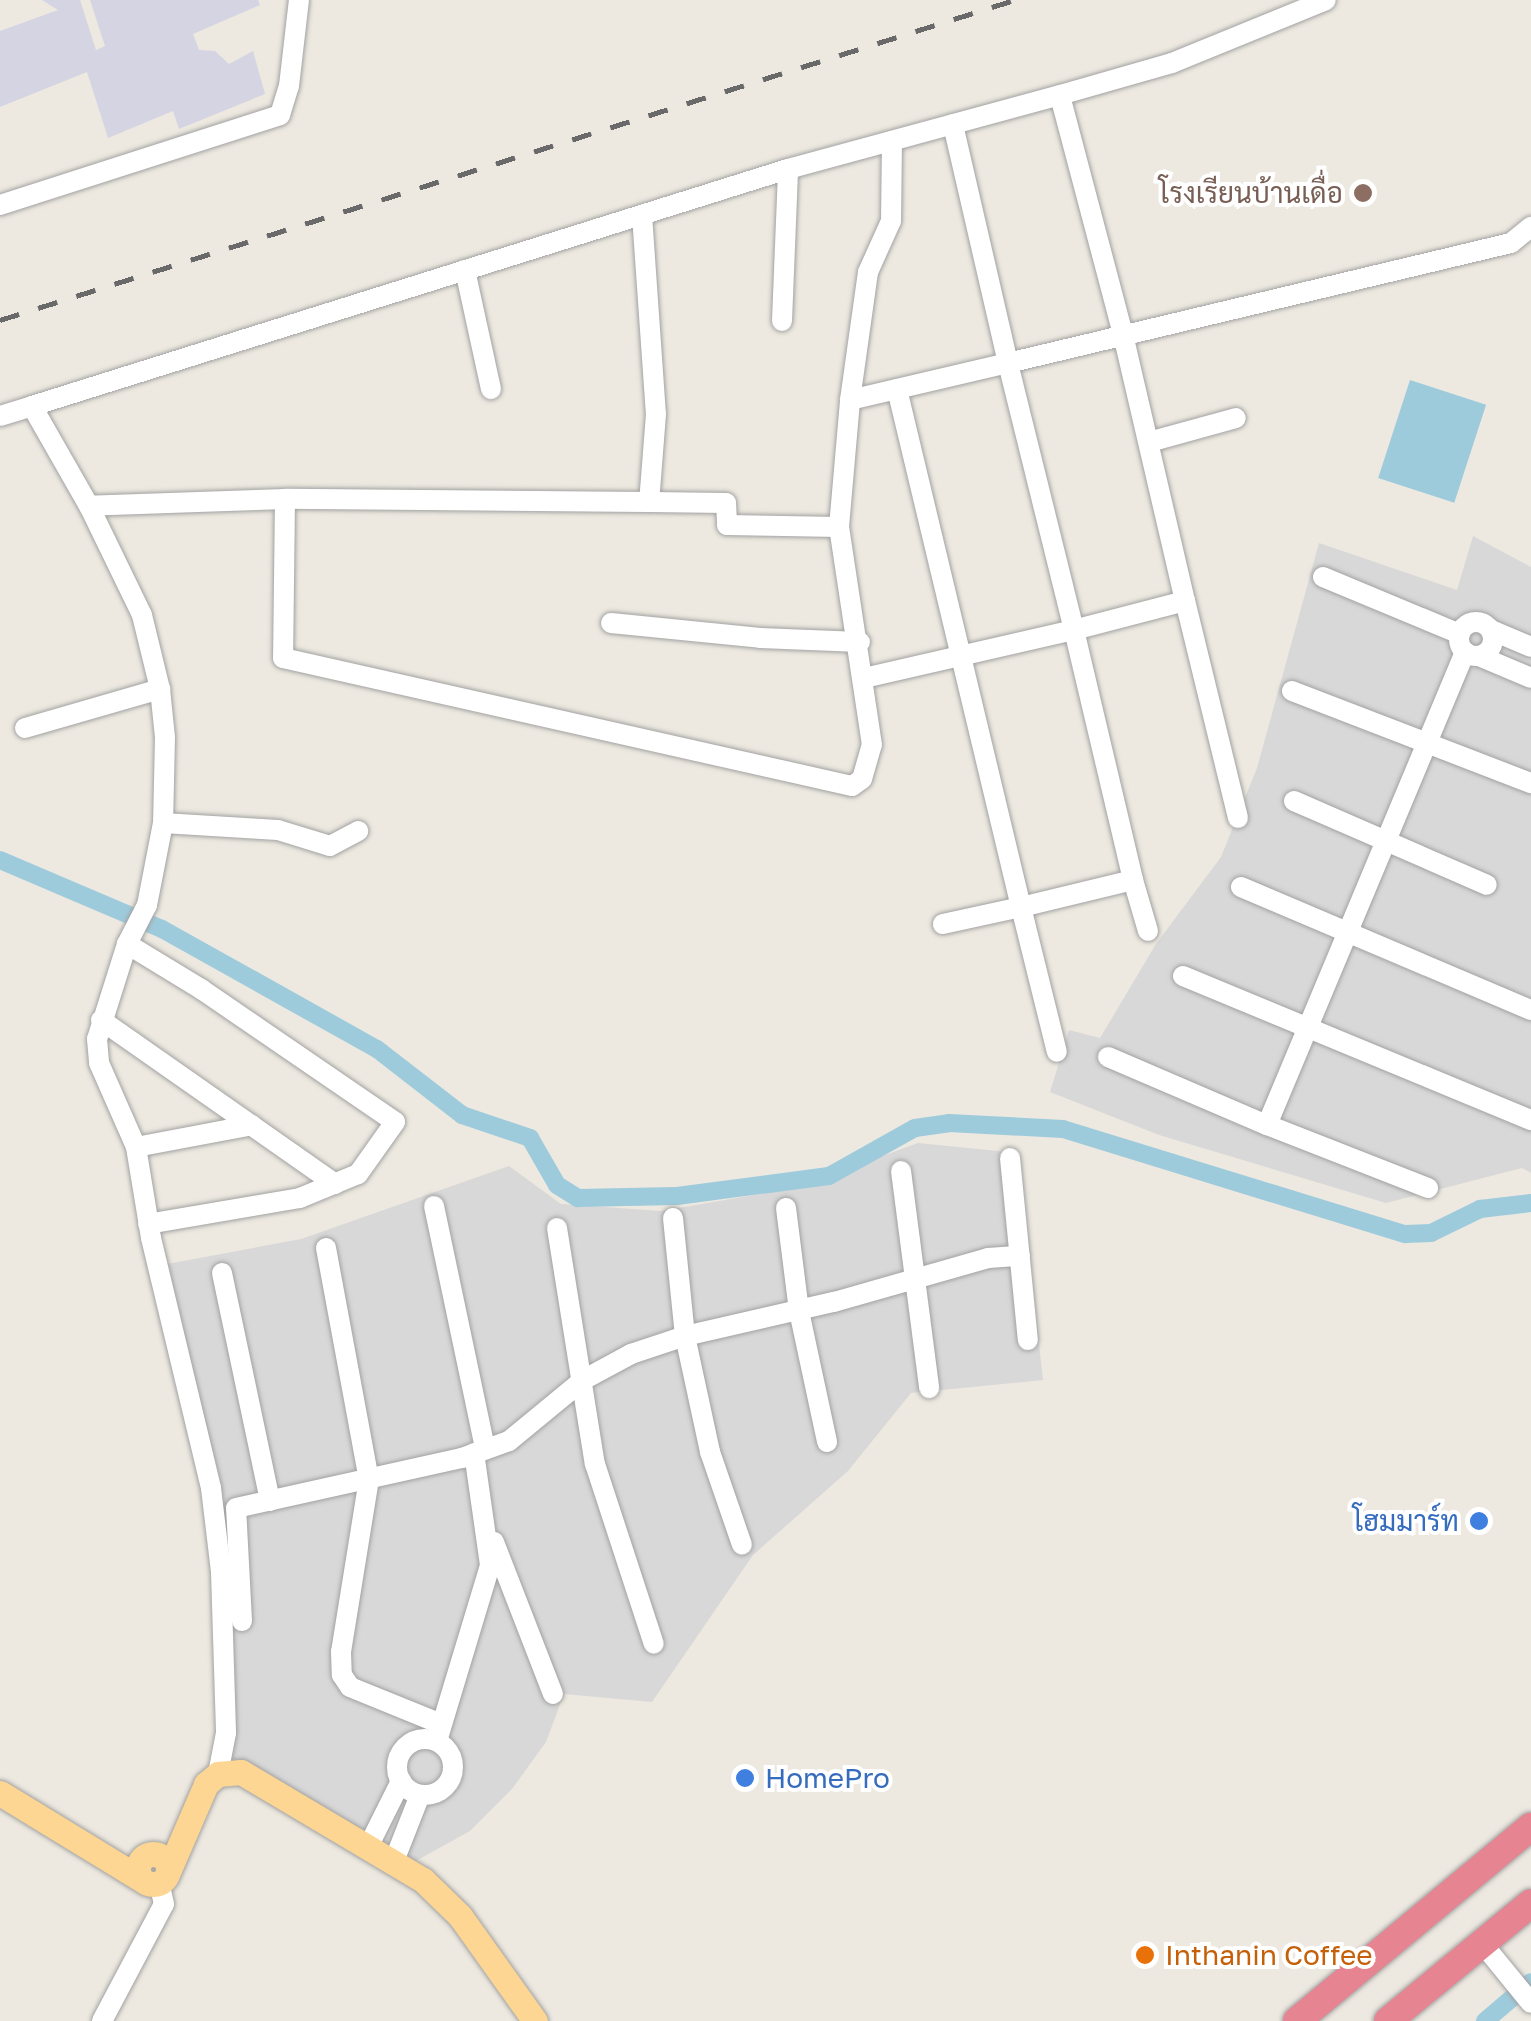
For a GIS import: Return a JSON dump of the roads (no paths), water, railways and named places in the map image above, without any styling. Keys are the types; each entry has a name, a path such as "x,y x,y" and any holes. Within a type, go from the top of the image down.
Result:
{"highway":[{"path":"1297,2021 1531,1828"},
{"path":"1388,2021 1531,1903"}],"main road":[{"path":"0,1793 108,1861 152,1870 182,1832 206,1784 218,1774 241,1772 370,1845 423,1880 460,1916 535,2021"}],"street":[{"path":"0,204 280,115 289,86 299,0"},
{"path":"0,416 788,169 1172,63 1326,0"},
{"path":"1060,95 1124,338 1238,818"},
{"path":"953,124 1148,931"},
{"path":"285,500 283,658 852,786 862,779 872,745 860,642 839,527 850,400 868,272 892,222 892,140"},
{"path":"782,322 788,169"},
{"path":"642,215 656,414 649,502"},
{"path":"850,400 1124,338 1510,243 1531,227"},
{"path":"465,270 491,389"},
{"path":"897,389 1057,1052"},
{"path":"32,406 89,506 137,603 160,689 165,737 163,822 144,913 129,940 100,1020 99,1064 136,1147 148,1224 211,1488 220,1572 226,1733 218,1774"},
{"path":"1148,442 1236,418"},
{"path":"89,506 285,500 726,502 727,525 839,527"},
{"path":"1324,576 1531,678"},
{"path":"864,678 1185,601"},
{"path":"1268,1125 1468,647 1474,622 1531,647"},
{"path":"611,623 760,638 860,642"},
{"path":"1468,647 1491,648 1491,630"},
{"path":"25,728 160,689"},
{"path":"1292,691 1531,783"},
{"path":"1294,801 1487,885"},
{"path":"163,822 278,830 330,846 358,831"},
{"path":"943,924 1133,880"},
{"path":"1241,887 1531,1010"},
{"path":"129,940 395,1122 358,1174 334,1184 300,1198 148,1224"},
{"path":"1183,976 1531,1120"},
{"path":"100,1020 334,1184"},
{"path":"1108,1057 1428,1188"},
{"path":"136,1147 252,1125"},
{"path":"1010,1158 1028,1340"},
{"path":"901,1171 929,1388"},
{"path":"434,1206 480,1450 490,1565 439,1733"},
{"path":"786,1208 798,1310 827,1442"},
{"path":"672,1218 685,1336 710,1452 742,1545"},
{"path":"557,1228 595,1464 654,1644"},
{"path":"326,1248 369,1479 342,1652 342,1675 350,1687 439,1733 452,1760 452,1776 436,1793 420,1795 400,1781"},
{"path":"242,1621 236,1508 369,1479 509,1441 583,1380 632,1354 685,1336 988,1258 1020,1256"},
{"path":"222,1273 270,1501"},
{"path":"485,1522 528,1622 553,1694"},
{"path":"370,1845 400,1781 397,1764 404,1748 439,1733"},
{"path":"394,1861 420,1795"},
{"path":"102,2021 164,1904 152,1870"},
{"path":"1482,1943 1531,2004"}],"water":[{"path":"1410,380 1486,405 1454,503 1378,478"}],"waterway":[{"path":"0,860 162,929 377,1049 462,1115 530,1138 557,1185 578,1198 677,1196 829,1176 915,1128 949,1123 1063,1129 1405,1234 1431,1233 1480,1209 1531,1203"},
{"path":"1485,2021 1531,1982"}],"railway":[{"path":"0,320 1014,0"}],"place":[{"name":"โรงเรียนบ้านเดื่อ","path":"1363,193"},
{"name":"โฮมมาร์ท","path":"1479,1521"},
{"name":"HomePro","path":"745,1778"},
{"name":"Inthanin Coffee","path":"1145,1955"}]}
